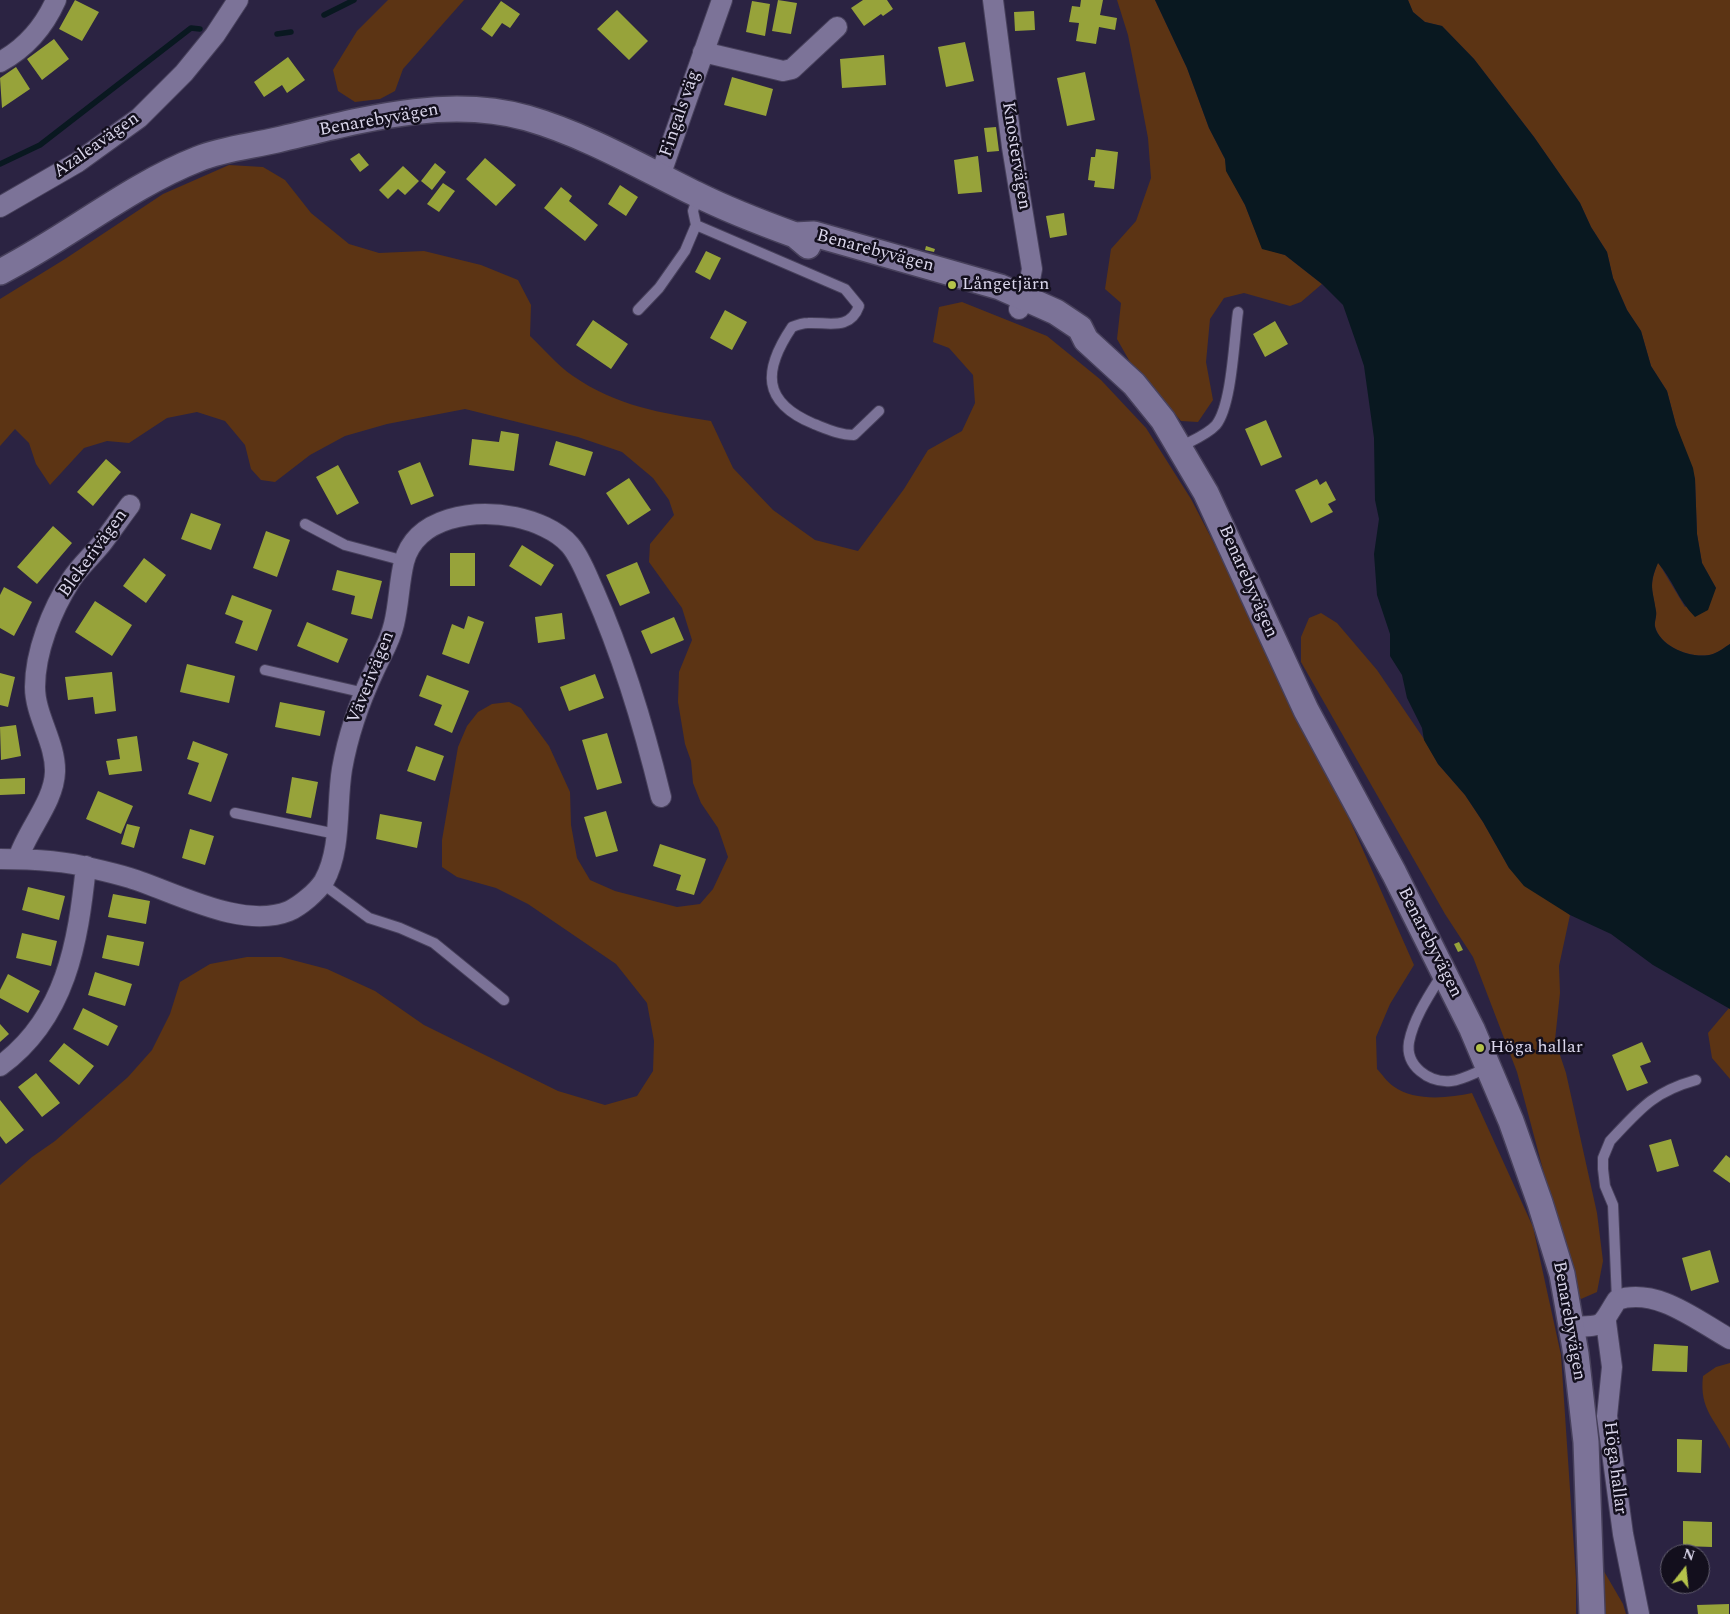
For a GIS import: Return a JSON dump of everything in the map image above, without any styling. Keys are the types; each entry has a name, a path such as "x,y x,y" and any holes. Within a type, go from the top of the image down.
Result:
{"street":[{"path":"0,62 12,55 38,32 56,0"},
{"name":"Azaleavägen","path":"0,208 78,162 139,118 184,73 215,35 238,0"},
{"name":"Fingals väg","path":"660,176 722,0"},
{"name":"Knostervägen","path":"993,0 1012,147 1032,269 1022,303"},
{"name":"Fingals väg","path":"703,52 783,71 792,69 838,27"},
{"name":"Benarebyvägen","path":"0,272 34,255 157,178 199,158 366,120 419,111 486,109 529,118 613,153 698,196 796,235 810,247 1022,303 1072,338 1086,340 1134,384 1163,420 1180,447 1231,543 1306,710 1394,873 1489,1067 1540,1203 1562,1274 1572,1327 1586,1442 1592,1614"},
{"name":"Blekerivägen","path":"9,859 23,843 43,810 55,772 51,750 40,716 35,688 37,667 43,644 54,612 71,580 103,542 130,505"},
{"name":"Väverivägen","path":"9,859 86,866 129,878 218,909 253,917 289,911 322,884 331,863 336,834 342,770 355,716 385,652 394,624 404,561 410,546 420,533 438,523 482,515 512,516 533,522 553,532 569,544 581,563 602,610 646,734 661,797"},
{"path":"0,1066 21,1051 40,1029 54,1003 65,977 73,949 86,866"},
{"path":"1572,1327 1597,1326 1606,1322 1617,1300 1641,1296 1651,1297 1730,1339"},
{"name":"Höga hallar","path":"1606,1322 1612,1367 1607,1416 1623,1534 1639,1614"}],"lane":[{"path":"638,310 674,268 696,225 693,211 698,196"},
{"path":"696,225 846,289 858,306 856,314 848,322 832,325 807,323 792,326 781,343 773,365 771,382 774,394 783,405 807,421 844,435 854,435 879,410"},
{"path":"1180,447 1216,425 1222,413 1227,398 1238,312"},
{"path":"305,524 346,545 404,561"},
{"path":"265,670 365,693"},
{"path":"236,813 336,834"},
{"path":"322,884 369,918 400,928 434,943 504,1000"},
{"path":"1444,972 1424,1004 1412,1035 1409,1053 1415,1068 1430,1077 1453,1081 1489,1067"},
{"path":"1617,1300 1613,1205 1605,1186 1602,1169 1606,1148 1613,1137 1656,1096 1671,1087 1696,1080"}],"shaded area":[{"path":"388,0 464,0 403,69 395,91 380,99 355,102 338,91 333,70 357,31"},
{"path":"1117,0 1155,0 1187,68 1209,128 1225,159 1227,171 1245,205 1262,248 1285,255 1322,284 1301,302 1290,306 1244,293 1224,298 1210,319 1206,362 1213,400 1198,422 1181,421 1130,362 1117,339 1121,303 1105,289 1111,249 1136,221 1151,178 1148,138 1140,96 1128,35"},
{"path":"1408,0 1730,0 1730,644 1715,653 1697,655 1679,650 1671,646 1658,634 1655,626 1656,613 1652,587 1658,562 1685,607 1716,588 1702,563 1697,534 1695,479 1676,425 1667,391 1651,366 1641,331 1627,310 1613,278 1607,252 1591,227 1580,203 1534,137 1474,59 1442,26 1425,22 1413,12"},
{"path":"229,165 263,167 285,180 311,213 349,244 379,253 424,251 481,265 518,280 531,305 530,336 562,367 589,386 622,401 674,415 711,421 733,468 773,510 815,540 858,551 904,489 928,450 962,431 975,403 973,375 949,348 933,342 939,307 962,302 1047,336 1101,380 1146,428 1191,499 1244,601 1351,823 1414,965 1390,1004 1376,1037 1377,1069 1393,1086 1411,1095 1442,1097 1472,1093 1533,1227 1561,1355 1576,1579 1576,1614 0,1614 0,1185 32,1157 55,1141 128,1077 152,1050 170,1014 180,982 210,964 247,957 281,957 327,969 375,991 424,1025 558,1091 605,1105 637,1096 653,1071 654,1041 647,1003 616,964 528,904 496,888 457,877 442,867 442,840 458,747 467,726 478,712 492,704 509,702 521,708 549,746 570,792 571,825 577,858 590,880 615,891 677,907 700,904 713,889 728,857 718,828 701,803 693,783 691,761 685,744 678,702 679,672 692,640 682,608 649,562 650,544 674,515 669,500 653,478 622,452 578,437 465,409 387,424 345,436 310,455 275,482 261,480 251,469 245,445 225,421 197,412 167,418 129,443 107,441 84,448 50,485 36,464 29,443 15,429 0,446 0,299 65,259 163,194"},
{"path":"1321,613 1337,623 1377,670 1424,739 1438,764 1465,795 1483,822 1509,868 1570,915 1559,966 1560,993 1555,1040 1566,1073 1597,1213 1603,1261 1597,1292 1581,1299 1571,1289 1566,1256 1517,1072 1473,957 1445,914 1301,662 1301,637 1309,618"},
{"path":"1729,1008 1730,1079 1712,1058 1708,1033"},
{"path":"1730,1363 1730,1449 1706,1406 1702,1388 1703,1376 1716,1367"},
{"path":"1598,1561 1623,1604 1626,1614 1600,1614"}],"water":[{"path":"1155,0 1408,0 1413,12 1425,22 1442,26 1474,59 1534,137 1580,203 1591,227 1607,252 1613,278 1627,310 1641,331 1651,366 1667,391 1676,425 1693,468 1697,534 1702,563 1716,588 1708,610 1695,617 1684,604 1658,563 1652,582 1656,613 1655,627 1664,641 1679,651 1688,654 1713,654 1730,644 1730,1009 1653,965 1611,934 1570,915 1524,886 1509,868 1465,795 1438,764 1424,740 1422,728 1407,698 1402,675 1390,656 1390,634 1377,595 1374,554 1379,519 1375,500 1374,438 1364,366 1343,305 1322,284 1285,255 1262,249 1245,205 1226,171 1225,159 1209,128 1187,68"}],"building":[{"path":"75,0 99,12 82,41 59,29"},
{"path":"778,0 797,3 791,34 772,31"},
{"path":"863,0 887,0 893,9 883,16 881,14 864,26 851,8"},
{"path":"1081,0 1103,0 1100,15 1117,18 1115,30 1099,27 1096,44 1076,41 1079,23 1069,22 1072,6 1080,7"},
{"path":"501,1 520,14 510,28 502,23 492,37 481,29"},
{"path":"752,1 770,4 765,36 746,32"},
{"path":"617,10 648,41 629,60 597,29"},
{"path":"1034,11 1035,30 1015,31 1014,12"},
{"path":"54,39 69,59 42,80 27,59"},
{"path":"965,42 974,81 946,87 938,47"},
{"path":"884,55 886,85 842,88 840,59"},
{"path":"288,57 305,80 287,93 282,85 264,97 254,82"},
{"path":"16,67 30,89 2,108 0,78"},
{"path":"1085,72 1095,120 1067,126 1057,78"},
{"path":"732,77 773,89 766,116 724,105"},
{"path":"996,127 999,151 987,152 984,128"},
{"path":"1096,149 1118,152 1114,189 1094,187 1095,181 1088,180 1091,157 1095,157"},
{"path":"359,153 369,165 360,172 350,159"},
{"path":"978,156 982,192 958,194 954,160"},
{"path":"485,158 516,185 496,206 466,179"},
{"path":"435,163 446,172 432,190 421,181"},
{"path":"403,166 419,181 405,195 398,189 388,199 379,190"},
{"path":"443,183 455,191 439,212 427,204"},
{"path":"620,185 638,197 626,216 608,204"},
{"path":"561,187 572,196 569,201 598,225 585,241 544,208"},
{"path":"1064,213 1067,235 1050,238 1046,216"},
{"path":"926,246 935,249 934,252 925,250"},
{"path":"706,251 721,258 710,280 695,272"},
{"path":"725,310 747,322 732,350 710,338"},
{"path":"593,320 628,344 611,369 576,345"},
{"path":"1275,321 1288,344 1265,357 1253,334"},
{"path":"1266,420 1282,457 1261,466 1245,429"},
{"path":"501,431 519,434 514,471 469,465 472,439 499,442"},
{"path":"556,441 593,452 585,476 549,465"},
{"path":"106,459 121,472 93,506 77,492"},
{"path":"420,462 434,496 411,505 398,471"},
{"path":"338,465 359,503 337,515 316,477"},
{"path":"629,478 651,510 628,525 606,493"},
{"path":"1317,479 1320,485 1326,481 1336,500 1328,504 1333,512 1311,523 1295,490"},
{"path":"191,513 221,524 211,550 181,539"},
{"path":"53,526 72,543 37,584 17,567"},
{"path":"266,531 290,540 277,577 253,568"},
{"path":"522,545 554,565 541,586 509,566"},
{"path":"450,553 475,553 475,586 450,586"},
{"path":"144,558 166,575 146,603 123,586"},
{"path":"637,562 650,593 620,606 606,575"},
{"path":"337,570 382,581 372,619 351,614 355,596 332,590"},
{"path":"4,587 32,602 14,636 0,628 0,595"},
{"path":"232,595 272,610 257,651 235,643 243,621 225,614"},
{"path":"95,601 132,625 112,656 75,632"},
{"path":"562,613 565,639 538,643 535,617"},
{"path":"468,616 484,622 469,664 442,654 452,624 464,629"},
{"path":"674,617 684,640 651,654 641,631"},
{"path":"307,622 348,639 338,663 297,646"},
{"path":"187,664 235,676 229,703 180,692"},
{"path":"112,672 116,711 95,714 93,697 68,700 65,677"},
{"path":"0,673 15,677 8,707 0,705"},
{"path":"595,674 604,698 569,711 560,687"},
{"path":"427,675 469,691 452,733 434,725 442,705 419,696"},
{"path":"280,702 325,711 320,736 275,727"},
{"path":"16,725 21,756 1,760 0,727"},
{"path":"607,733 622,783 597,790 582,740"},
{"path":"137,736 142,771 109,775 106,761 120,759 117,739"},
{"path":"193,741 228,754 211,802 188,794 199,763 187,759"},
{"path":"416,746 444,756 435,781 407,771"},
{"path":"292,777 318,782 311,818 286,813"},
{"path":"25,778 25,794 0,795 0,779"},
{"path":"98,791 133,806 121,834 86,819"},
{"path":"606,811 618,851 596,857 584,817"},
{"path":"380,814 422,822 417,848 376,839"},
{"path":"127,824 140,827 134,848 121,844"},
{"path":"190,829 214,836 205,865 182,858"},
{"path":"660,844 706,859 694,895 676,890 681,875 653,866"},
{"path":"28,887 65,896 59,920 22,910"},
{"path":"113,894 150,901 146,924 108,917"},
{"path":"22,933 57,941 51,966 16,958"},
{"path":"107,935 144,942 139,966 102,958"},
{"path":"1459,942 1463,950 1458,952 1454,944"},
{"path":"95,972 132,984 125,1006 88,995"},
{"path":"8,974 40,991 28,1013 0,998 0,990"},
{"path":"83,1008 118,1026 108,1046 73,1029"},
{"path":"0,1024 9,1034 0,1042"},
{"path":"1642,1042 1651,1062 1640,1066 1648,1083 1627,1091 1612,1055"},
{"path":"64,1043 94,1066 79,1085 49,1061"},
{"path":"36,1073 60,1103 42,1117 18,1087"},
{"path":"0,1100 24,1130 6,1144 0,1136"},
{"path":"1671,1139 1679,1166 1657,1172 1649,1145"},
{"path":"1726,1155 1730,1158 1730,1183 1713,1171"},
{"path":"1710,1250 1719,1282 1691,1291 1682,1258"},
{"path":"1654,1344 1688,1346 1687,1372 1652,1371"},
{"path":"1677,1439 1702,1440 1701,1473 1677,1472"},
{"path":"1683,1521 1712,1522 1712,1547 1710,1547 1710,1544 1683,1544"},
{"path":"1729,1604 1729,1614 1698,1614 1697,1605"}],"waterway":[{"path":"324,15 354,0"},
{"path":"0,164 40,145 191,28 200,29"},
{"path":"277,34 291,32"}],"place":[{"name":"Långetjärn","path":"952,285"},
{"name":"Höga hallar","path":"1480,1048"}]}
